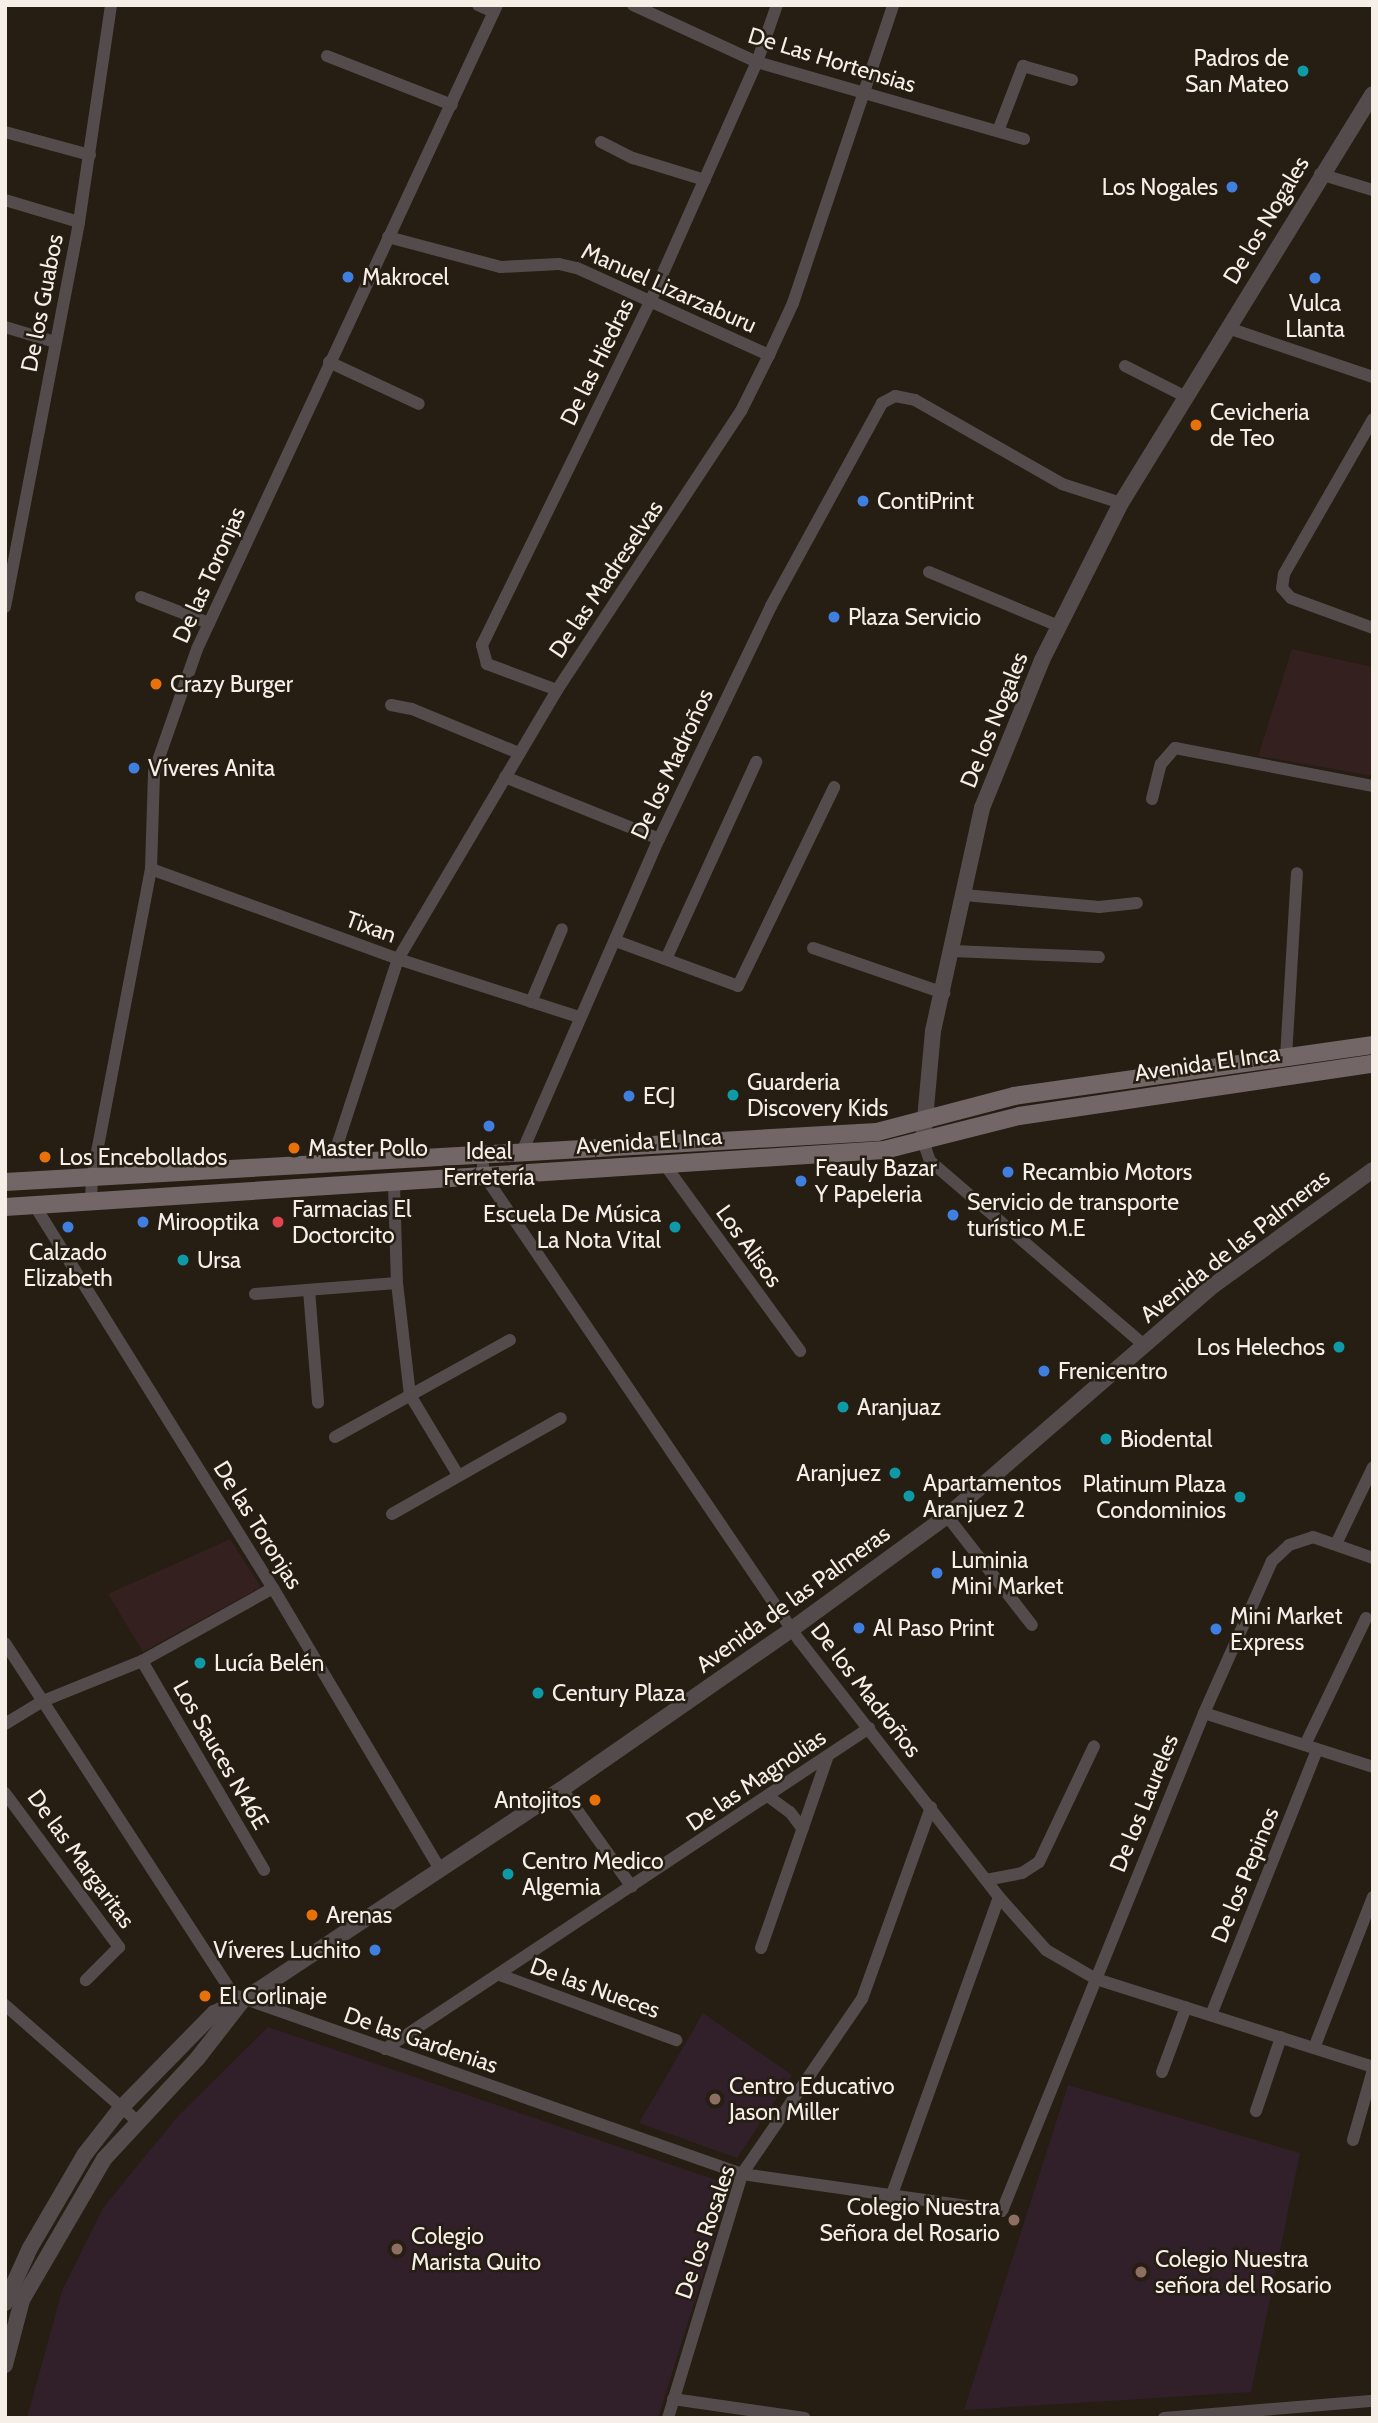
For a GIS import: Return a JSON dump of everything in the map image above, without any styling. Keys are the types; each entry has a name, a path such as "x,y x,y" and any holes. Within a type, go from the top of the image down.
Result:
{"main road":[{"name":"Avenida El Inca","path":"5,1182 877,1132 1014,1096 1373,1045"},
{"name":"Avenida El Inca","path":"5,1208 884,1150 1020,1116 1373,1064"}],"street":[{"name":"De los Guabos","path":"5,607 79,222 111,5"},
{"path":"478,5 495,9"},
{"name":"De Las Hortensias","path":"633,5 757,62 1024,139"},
{"name":"De las Hiedras","path":"557,690 490,666 483,660 482,645 650,302 757,62 778,5"},
{"name":"De las Madreselvas","path":"331,1164 398,959 557,690 734,422 769,355 793,303 893,5"},
{"name":"De las Toronjas","path":"92,1203 92,1178 151,869 154,772 209,623 495,9"},
{"path":"327,56 452,105"},
{"path":"998,131 1023,66 1072,80"},
{"name":"De los Nogales","path":"923,1141 933,1031 944,993 992,776 1059,626 1121,503 1320,174 1373,94"},
{"path":"5,132 90,155"},
{"path":"601,142 633,158 705,180"},
{"path":"1320,174 1373,190"},
{"path":"5,200 79,222"},
{"name":"Manuel Lizarzaburu","path":"388,237 501,267 568,265 769,355"},
{"path":"5,327 55,342"},
{"path":"1228,328 1373,377"},
{"path":"329,362 419,404"},
{"path":"1125,366 1186,397"},
{"name":"De los Madroños","path":"522,1152 659,839 771,606 882,403 895,396 915,400 1062,484 1121,503"},
{"path":"1373,419 1284,574 1282,588 1291,598 1373,628"},
{"path":"929,572 1059,626"},
{"path":"141,597 209,623"},
{"path":"391,705 412,709 520,753"},
{"path":"1152,799 1161,764 1175,748 1373,786"},
{"path":"666,959 757,762"},
{"path":"505,777 659,839"},
{"path":"615,941 738,986 834,787"},
{"name":"Tixan","path":"151,869 398,959 579,1017"},
{"path":"1286,1057 1297,873"},
{"path":"964,895 1099,907 1137,903"},
{"path":"531,1002 562,929"},
{"path":"813,948 944,993"},
{"path":"953,951 1099,957"},
{"path":"923,1141 930,1161 1144,1345"},
{"name":"De los Madroños","path":"482,1154 484,1175 792,1629 999,1898 1046,1950 1096,1979 1373,2068"},
{"name":"Los Alisos","path":"665,1165 800,1351"},
{"name":"Avenida de las Palmeras","path":"5,2303 30,2248 85,2154 121,2108 214,2013 243,2000 562,1789 792,1629 947,1516 1214,1285 1373,1170"},
{"path":"394,1184 397,1283 410,1395 458,1475"},
{"name":"De las Toronjas","path":"35,1206 272,1588 440,1869"},
{"path":"255,1294 397,1283"},
{"path":"309,1290 318,1403"},
{"path":"335,1437 510,1340"},
{"path":"392,1514 561,1418"},
{"path":"1336,1544 1373,1467"},
{"path":"947,1516 1032,1625"},
{"name":"De los Laureles","path":"1002,2211 1204,1713 1276,1557 1305,1538 1336,1544 1373,1558"},
{"path":"5,1724 43,1701 142,1661 272,1588"},
{"name":"De los Pepinos","path":"1211,2015 1311,1747 1366,1618"},
{"name":"De las Gardenias","path":"5,1643 234,1995 742,2174 1002,2211"},
{"name":"Los Sauces N46E","path":"142,1661 264,1870"},
{"path":"1204,1713 1373,1767"},
{"name":"De las Magnolias","path":"385,2049 769,1797 869,1728"},
{"path":"986,1880 1022,1873 1039,1862 1094,1746"},
{"path":"761,1948 827,1758"},
{"path":"562,1789 632,1887"},
{"name":"De las Margaritas","path":"5,1793 119,1947 86,1980"},
{"path":"769,1797 790,1812 803,1829"},
{"name":"De los Rosales","path":"668,2418 742,2174 862,1999 931,1807"},
{"path":"1314,2048 1373,1897"},
{"path":"891,2197 999,1898"},
{"name":"De las Nueces","path":"500,1975 676,2040"},
{"name":"Avenida de las Palmeras","path":"5,2365 22,2300 104,2159 136,2120 197,2059 243,2000"},
{"path":"5,2005 136,2120"},
{"path":"1162,2072 1186,2007"},
{"path":"1256,2111 1280,2037"},
{"path":"1353,2140 1373,2068"},
{"path":"673,2399 805,2418"},
{"path":"1164,2418 1373,2401"}],"shaded area":[{"path":"1292,649 1373,667 1373,776 1258,756"},
{"path":"230,1539 261,1587 143,1652 108,1594"},
{"name":"Centro Educativo Jason Miller","path":"703,2013 792,2075 737,2158 639,2123"},
{"name":"Colegio Marista Quito","path":"268,2027 731,2185 658,2418 27,2418 62,2291 103,2208 178,2116"},
{"name":"Colegio Nuestra señora del Rosario","path":"1068,2085 1300,2153 1251,2392 964,2410"}],"place":[{"name":"Padros de San Mateo","path":"1303,71"},
{"name":"Los Nogales","path":"1232,187"},
{"name":"Makrocel","path":"348,277"},
{"name":"Vulca Llanta","path":"1315,278"},
{"name":"Cevicheria de Teo","path":"1196,425"},
{"name":"ContiPrint","path":"863,501"},
{"name":"Plaza Servicio","path":"834,617"},
{"name":"Crazy Burger","path":"156,684"},
{"name":"Víveres Anita","path":"134,768"},
{"name":"Guarderia Discovery Kids","path":"733,1095"},
{"name":"ECJ","path":"629,1096"},
{"name":"Ideal Ferretería","path":"489,1126"},
{"name":"Master Pollo","path":"294,1148"},
{"name":"Los Encebollados","path":"45,1157"},
{"name":"Recambio Motors","path":"1008,1172"},
{"name":"Feauly Bazar Y Papeleria","path":"801,1181"},
{"name":"Servicio de transporte turístico M.E","path":"953,1215"},
{"name":"Mirooptika","path":"143,1222"},
{"name":"Farmacias El Doctorcito","path":"278,1222"},
{"name":"Calzado Elizabeth","path":"68,1227"},
{"name":"Escuela De Música La Nota Vital","path":"675,1227"},
{"name":"Ursa","path":"183,1260"},
{"name":"Los Helechos","path":"1339,1347"},
{"name":"Frenicentro","path":"1044,1371"},
{"name":"Aranjuaz","path":"843,1407"},
{"name":"Biodental","path":"1106,1439"},
{"name":"Aranjuez","path":"895,1473"},
{"name":"Apartamentos Aranjuez 2","path":"909,1496"},
{"name":"Platinum Plaza Condominios","path":"1240,1497"},
{"name":"Luminia Mini Market","path":"937,1573"},
{"name":"Al Paso Print","path":"859,1628"},
{"name":"Mini Market Express","path":"1216,1629"},
{"name":"Lucía Belén","path":"200,1663"},
{"name":"Century Plaza","path":"538,1693"},
{"name":"Antojitos","path":"595,1800"},
{"name":"Centro Medico Algemia","path":"508,1874"},
{"name":"Arenas","path":"312,1915"},
{"name":"Víveres Luchito","path":"375,1950"},
{"name":"El Corlinaje","path":"205,1996"},
{"name":"Centro Educativo Jason Miller","path":"715,2099"},
{"name":"Colegio Nuestra Señora del Rosario","path":"1014,2220"},
{"name":"Colegio Marista Quito","path":"397,2249"},
{"name":"Colegio Nuestra señora del Rosario","path":"1141,2272"}]}
